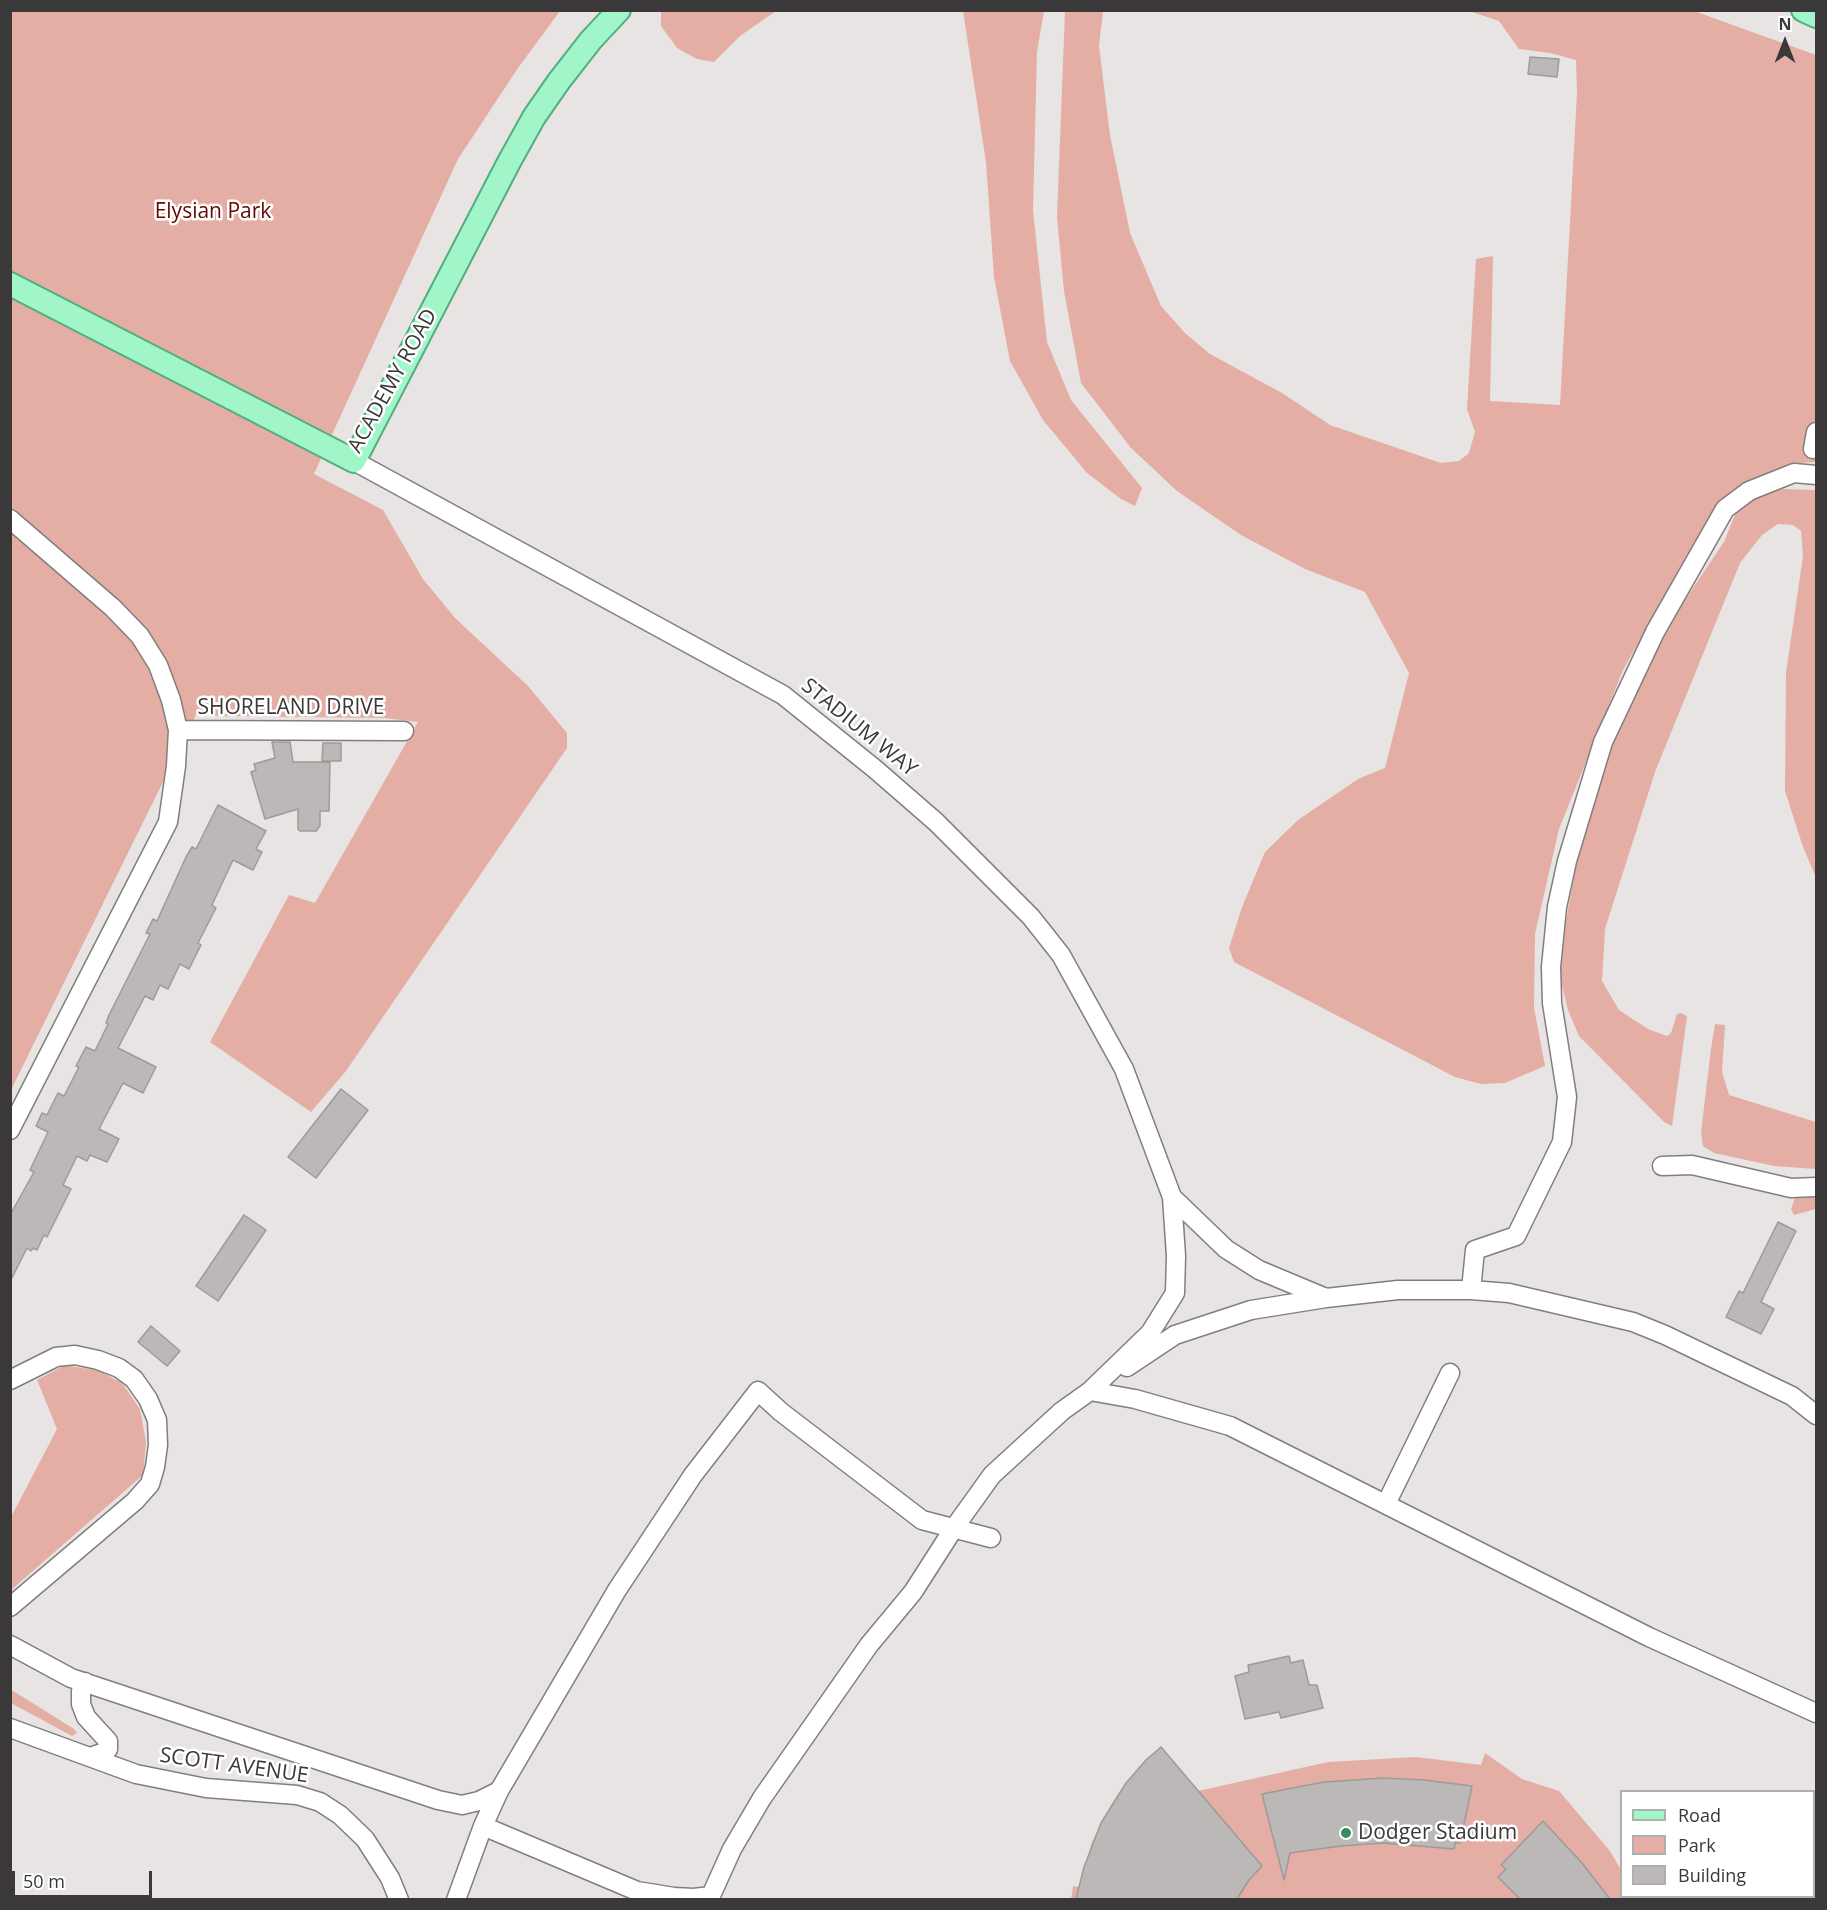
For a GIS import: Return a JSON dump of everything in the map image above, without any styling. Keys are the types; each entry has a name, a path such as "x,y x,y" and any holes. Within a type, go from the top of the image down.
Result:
{"main road":[{"name":"ACADEMY ROAD","path":"10,285 354,461 534,117 591,40 619,10"},
{"path":"1803,10 1816,16"}],"street":[{"name":"STADIUM WAY","path":"354,461 783,695 875,769 936,822 1031,916 1061,955 1124,1069 1172,1197 1176,1256 1175,1293 1150,1333 1090,1391"},
{"path":"1471,1290 1475,1250 1516,1236 1562,1142 1567,1097 1552,1004 1551,967 1557,907 1567,861 1603,742 1655,632 1725,509 1749,491 1794,472 1816,475"},
{"path":"10,519 113,608 140,636 158,665 171,700 178,730 176,766 168,822 10,1130"},
{"name":"SHORELAND DRIVE","path":"178,730 404,731"},
{"path":"1662,1167 1692,1165 1791,1188 1816,1187"},
{"name":"STADIUM WAY","path":"1172,1197 1226,1249 1259,1270 1326,1298"},
{"path":"483,1826 638,1891 674,1897 710,1898 732,1849 762,1798 869,1644 913,1592 954,1528 992,1475 1062,1411 1175,1335 1251,1310 1398,1290 1471,1290 1509,1293 1633,1322 1792,1396 1816,1415"},
{"path":"10,1380 56,1357 75,1355 119,1368 134,1379 148,1399 156,1420 158,1445 156,1467 150,1484 135,1501 10,1607"},
{"path":"1386,1504 1450,1373"},
{"path":"456,1899 483,1826 499,1791 617,1590 693,1475 758,1391 781,1412 922,1520 992,1538"},
{"path":"1090,1391 1135,1400 1230,1426 1649,1637 1816,1713"},
{"name":"SCOTT AVENUE","path":"10,1646 71,1678 438,1800 462,1805 479,1801 499,1791"},
{"path":"85,1682 81,1691 81,1704 87,1717 108,1741 108,1749 102,1754 90,1757"},
{"name":"SCOTT AVENUE","path":"10,1728 136,1774 176,1784 297,1795 320,1802 340,1815 365,1839 390,1878 399,1899"}],"green space":[{"path":"661,10 776,11 740,36 714,62 697,59 677,48 661,26"},
{"name":"Elysian Park","path":"11,11 560,11 518,68 458,159 314,474 383,510 423,579 455,618 528,686 567,733 567,748 346,1071 311,1112 210,1042 289,895 315,903 418,722 385,718 213,716 199,709 11,1090"},
{"path":"963,11 1044,11 1037,52 1033,210 1047,342 1071,400 1142,488 1135,506 1121,499 1087,473 1043,420 1010,361 994,277 986,162"},
{"path":"1065,11 1103,11 1099,46 1110,135 1130,233 1161,306 1185,333 1210,354 1282,393 1330,425 1441,463 1459,461 1469,453 1475,432 1467,409 1476,259 1493,256 1490,401 1560,405 1577,93 1576,60 1550,53 1519,49 1499,21 1469,11 1694,11 1816,55 1816,462 1800,463 1740,486 1699,536 1623,670 1559,829 1535,934 1534,1008 1545,1066 1505,1083 1481,1084 1455,1077 1234,962 1229,948 1242,907 1265,852 1298,820 1358,779 1385,768 1409,673 1365,592 1305,569 1241,535 1177,491 1131,448 1081,383 1064,291 1057,217"},
{"path":"1781,489 1816,490 1816,878 1785,791 1786,673 1803,556 1801,531 1793,525 1778,524 1762,535 1740,563 1655,772 1605,929 1602,981 1619,1010 1648,1029 1667,1036 1671,1033 1677,1014 1682,1013 1687,1017 1672,1126 1664,1122 1579,1036 1568,1010 1559,973 1566,921 1579,847 1608,753 1666,628 1724,542 1741,500"},
{"path":"1715,1024 1725,1025 1722,1072 1729,1095 1816,1122 1816,1169 1774,1166 1714,1153 1703,1146 1701,1132"},
{"path":"1816,1194 1816,1209 1794,1215 1791,1209 1795,1198"},
{"path":"65,1365 100,1371 122,1383 140,1409 146,1442 143,1475 11,1590 11,1517 57,1429 37,1380"},
{"path":"10,1689 77,1733 72,1736 11,1703"},
{"name":"Dodger Stadium","path":"1161,1747 1198,1791 1328,1762 1416,1757 1481,1765 1485,1753 1522,1779 1559,1791 1610,1851 1620,1868 1620,1898 1640,1899 1071,1900 1073,1886 1079,1887 1092,1842 1111,1805 1146,1760"}],"building":[{"path":"1530,57 1559,59 1557,77 1528,74"},
{"path":"272,742 290,742 293,762 330,762 329,811 320,811 320,826 316,831 298,829 298,809 265,819 251,772 256,770 254,764 275,758"},
{"path":"323,743 341,743 341,761 322,761"},
{"path":"218,805 266,831 256,849 262,852 253,870 233,860 212,905 216,908 198,943 201,945 189,969 180,964 168,989 160,985 153,1000 145,996 118,1048 156,1067 143,1093 123,1083 99,1129 119,1139 107,1162 90,1155 87,1161 77,1156 63,1185 71,1189 47,1237 44,1235 37,1250 33,1248 31,1251 27,1248 10,1282 10,1215 34,1172 30,1170 48,1132 36,1126 42,1113 47,1115 58,1093 64,1096 79,1067 76,1066 86,1047 95,1051 108,1024 106,1023 109,1015 150,934 146,933 153,919 157,921 186,857 192,847 196,849"},
{"path":"341,1089 368,1110 316,1178 288,1157"},
{"path":"244,1215 266,1230 218,1301 196,1286"},
{"path":"1778,1222 1796,1231 1761,1302 1774,1309 1761,1334 1726,1317 1739,1291 1743,1293"},
{"path":"151,1326 180,1351 167,1366 138,1342"},
{"path":"1289,1656 1291,1663 1303,1660 1309,1685 1317,1685 1323,1708 1281,1718 1279,1712 1245,1719 1235,1676 1249,1672 1248,1665"},
{"path":"1161,1747 1262,1866 1249,1880 1237,1899 1076,1899 1084,1867 1101,1823 1126,1783"},
{"path":"1384,1778 1472,1786 1460,1843 1455,1843 1454,1849 1383,1843 1290,1853 1284,1880 1262,1794 1324,1782"},
{"path":"1543,1821 1582,1863 1610,1899 1520,1899 1498,1877 1506,1869 1501,1865"}],"place":[{"name":"Dodger Stadium","path":"1346,1833"}]}
